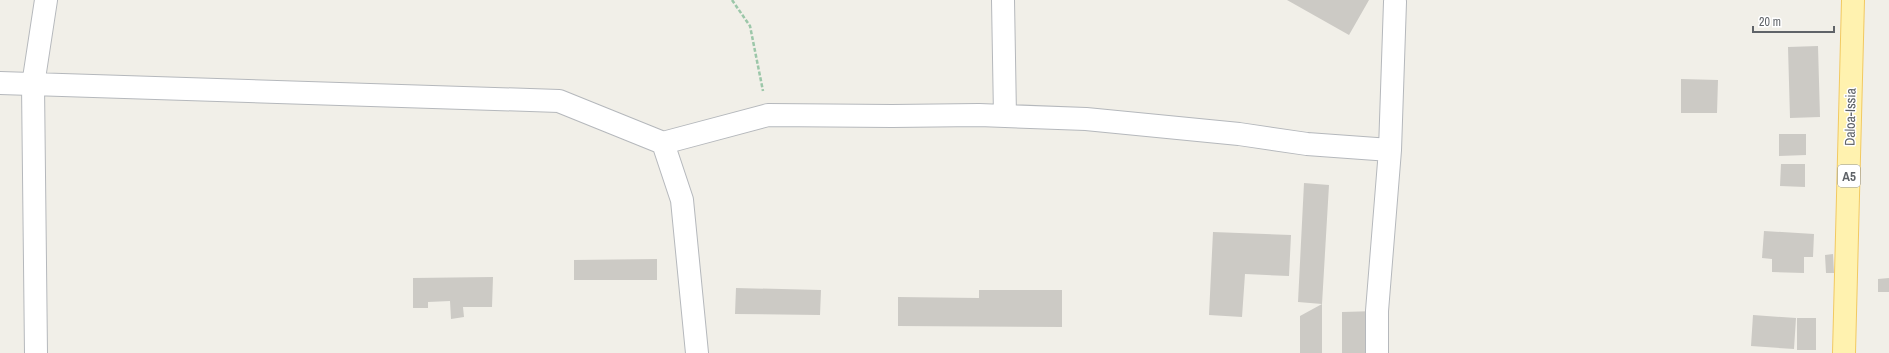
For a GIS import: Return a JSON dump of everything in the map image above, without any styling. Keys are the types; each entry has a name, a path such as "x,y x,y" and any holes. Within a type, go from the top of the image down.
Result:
{"main road":[{"name":"Daloa-Issia","path":"1844,353 1853,0"}],"street":[{"path":"36,353 33,85 46,0"},
{"path":"1003,0 1006,116"},
{"path":"1377,353 1377,311 1390,150 1395,2"},
{"path":"0,83 559,102 663,142 768,114 1006,116 1086,118 1238,134 1307,144 1390,150"},
{"path":"663,142 682,200 697,353"}],"path":[{"path":"732,0 750,26 768,114"}],"building":[{"path":"1287,0 1369,0 1349,35"},
{"path":"1818,46 1820,117 1790,118 1788,47"},
{"path":"1681,79 1718,80 1717,113 1681,113"},
{"path":"1779,134 1806,134 1806,155 1779,156"},
{"path":"1781,164 1805,164 1805,187 1780,186"},
{"path":"1304,183 1329,185 1322,304 1298,302"},
{"path":"1764,231 1814,234 1813,257 1804,257 1804,273 1772,272 1772,259 1762,258"},
{"path":"1213,232 1291,235 1289,276 1245,274 1242,317 1209,315"},
{"path":"1833,254 1834,273 1826,273 1825,255"},
{"path":"657,259 657,280 574,280 574,260"},
{"path":"493,277 492,307 463,307 464,317 451,319 450,301 428,302 428,308 413,308 413,278"},
{"path":"1889,278 1889,292 1878,292 1878,279"},
{"path":"736,288 821,290 820,315 735,314"},
{"path":"979,290 1062,290 1062,327 898,326 898,297 979,298"},
{"path":"1322,304 1322,353 1300,353 1300,316"},
{"path":"1377,311 1377,353 1342,353 1342,312"},
{"path":"1753,315 1796,318 1794,349 1751,346"},
{"path":"1797,318 1816,318 1816,350 1797,350"}]}
